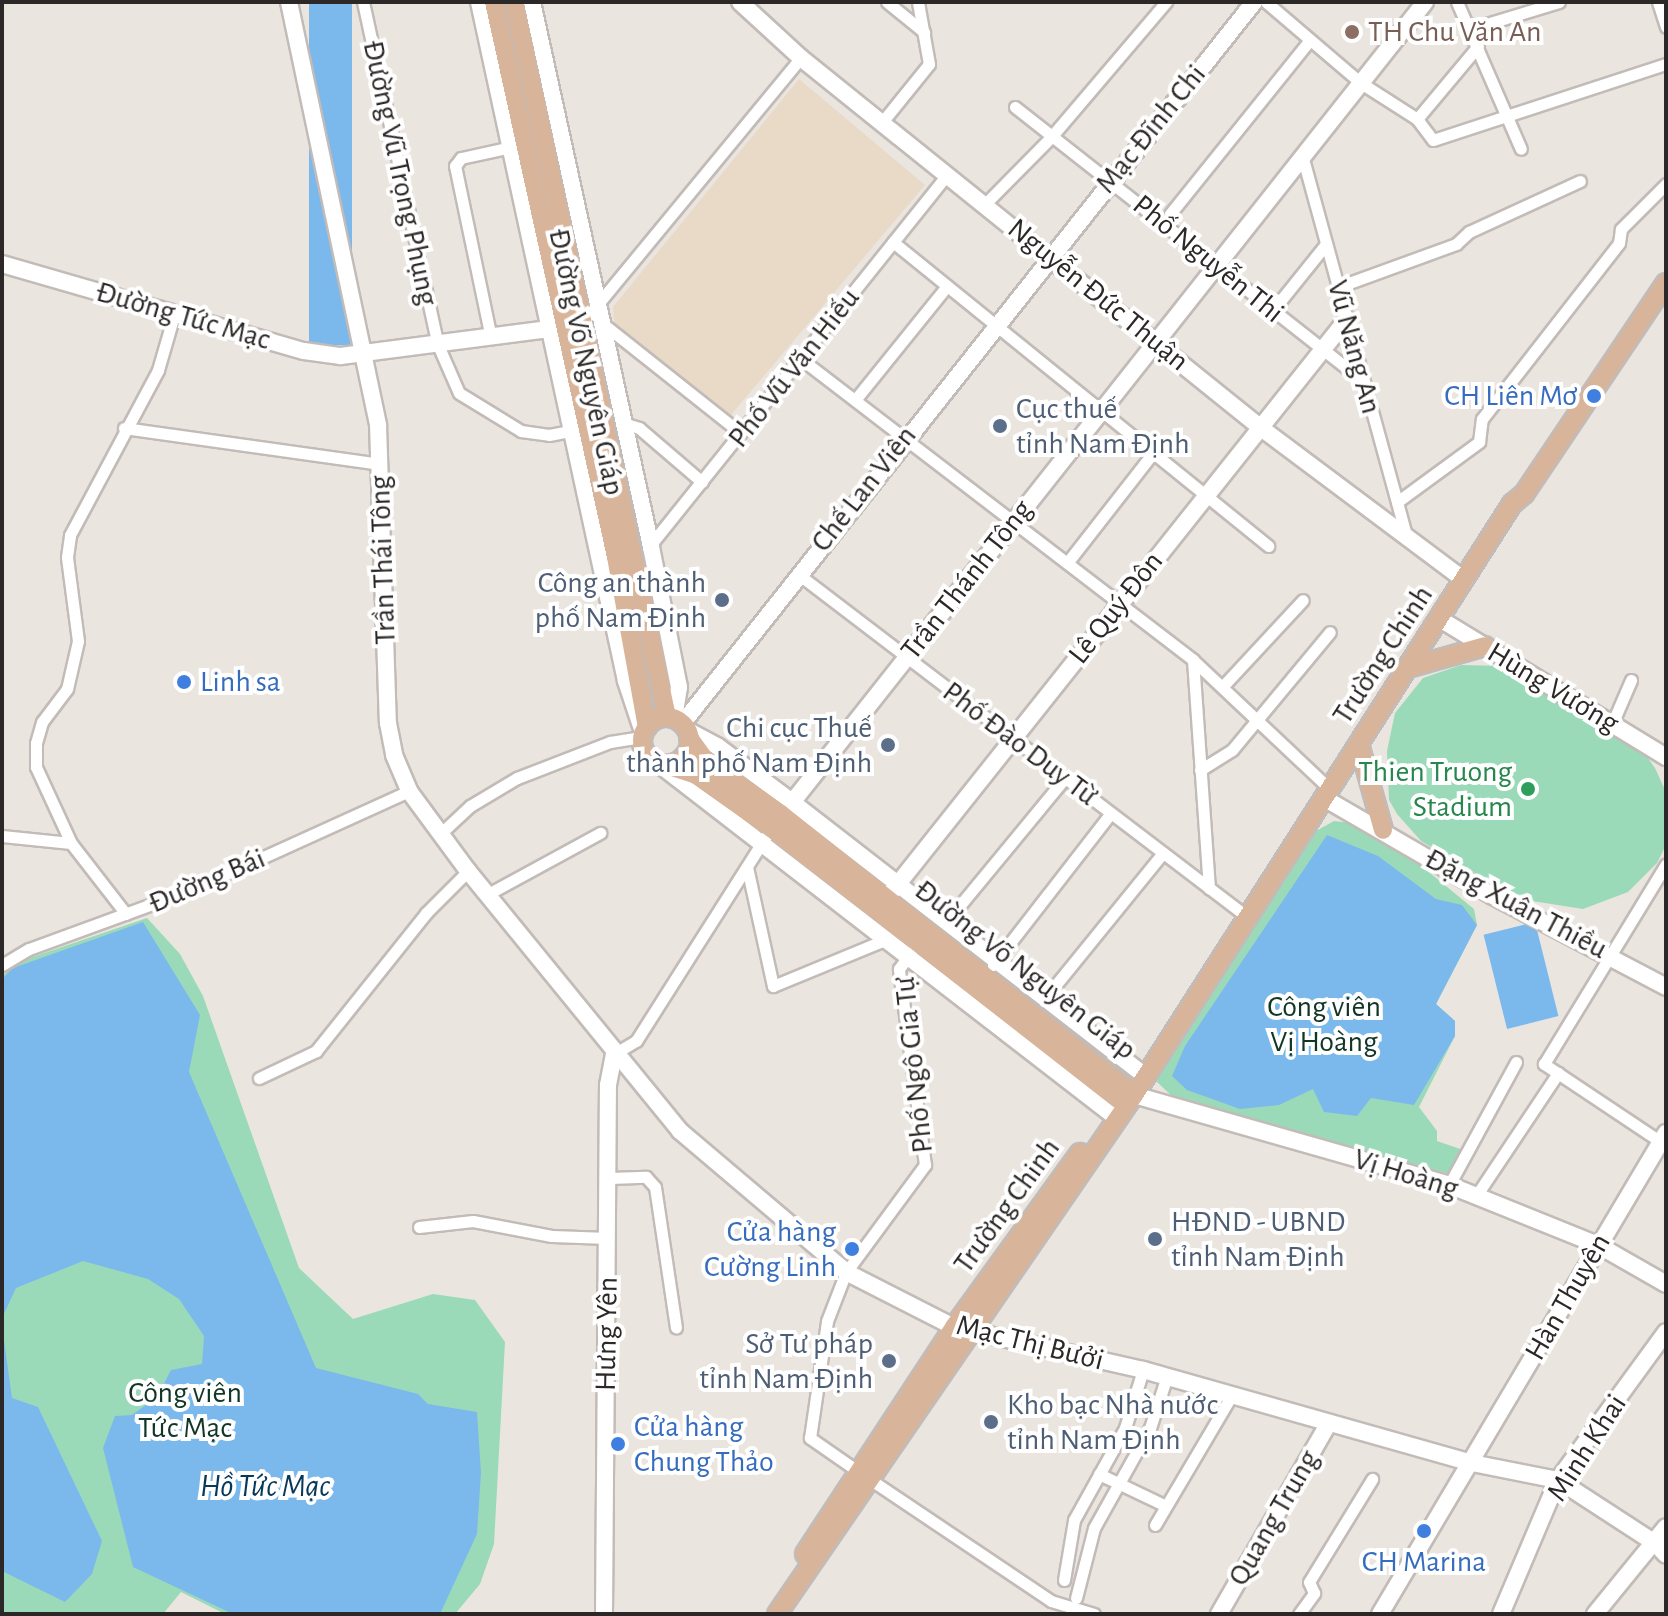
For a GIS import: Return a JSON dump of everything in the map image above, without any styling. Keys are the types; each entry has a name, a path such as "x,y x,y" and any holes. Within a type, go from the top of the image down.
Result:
{"main road":[{"name":"Đường Võ Nguyên Giáp","path":"494,2 575,325 625,554 644,732"},
{"name":"Đường Võ Nguyên Giáp","path":"514,2 551,133 575,325 580,429 625,554 680,726 706,761 913,948 1127,1094"},
{"name":"Trường Chinh","path":"1512,504 1515,492 1666,267"},
{"name":"Trường Chinh","path":"777,1614 865,1476 954,1327 1127,1094 1327,794 1512,504 1524,494 1666,283"},
{"path":"1408,668 1485,646"},
{"path":"680,726 686,753 662,764 646,755 644,732 680,726"},
{"path":"1359,744 1383,830"},
{"name":"Đường Võ Nguyên Giáp","path":"662,764 696,775 776,822 886,899 985,975 1127,1094"},
{"name":"Trường Chinh","path":"765,1614 974,1331 1242,913 1299,835"}],"street":[{"name":"Trần Thái Tông","path":"289,2 366,355 380,464 388,723 409,791 468,871 614,1054"},
{"name":"Đường Vũ Trọng Phụng","path":"363,2 438,345 459,393 485,413 521,431 549,435 580,429"},
{"name":"Đường Võ Nguyên Giáp","path":"479,2 511,147 575,325 623,423 625,554"},
{"name":"Đường Võ Nguyên Giáp","path":"532,2 551,133 597,305 575,325"},
{"name":"Nguyễn Đức Thuận","path":"740,2 801,58 986,203 1261,428 1464,580"},
{"path":"887,2 924,32"},
{"path":"883,121 929,64 918,2"},
{"path":"986,203 1052,136 1166,2"},
{"name":"Mạc Đĩnh Chi","path":"1050,258 1108,180 1254,2"},
{"path":"1266,2 1361,83 1417,119 1433,140 1666,64"},
{"name":"Trần Thánh Tông","path":"614,1054 636,1041 776,822 1425,2"},
{"path":"1457,2 1509,114 1521,149"},
{"path":"1470,29 1556,2"},
{"path":"1658,2 1666,27"},
{"path":"1170,214 1310,40"},
{"path":"1417,119 1478,46"},
{"path":"597,305 801,58"},
{"name":"Phố Nguyễn Thi","path":"1015,107 1364,382"},
{"path":"491,338 455,166 461,158 511,147"},
{"name":"Vũ Năng An","path":"1302,154 1407,540"},
{"name":"Phố Vũ Văn Hiếu","path":"625,554 702,482 948,174"},
{"path":"1338,287 1456,244 1469,232 1580,181"},
{"path":"1397,502 1479,442 1482,419 1529,365 1549,328 1619,243 1621,229 1666,184"},
{"path":"893,242 1268,546"},
{"path":"1273,310 1326,244"},
{"name":"Chế Lan Viên","path":"680,726 904,438 1050,258"},
{"name":"Đường Tức Mạc","path":"2,264 304,351 366,355 575,325"},
{"path":"855,400 947,286"},
{"path":"126,914 71,843 36,767 36,743 42,722 67,689 78,641 67,557 70,535 124,428 158,370 174,315"},
{"name":"Lê Quý Đôn","path":"886,899 1347,319"},
{"path":"575,325 741,433"},
{"path":"801,359 1193,660 1223,686 1327,794"},
{"path":"623,423 639,428 702,482"},
{"path":"124,428 380,464"},
{"path":"1067,563 1153,453"},
{"name":"Phố Đào Duy Từ","path":"798,574 1242,913"},
{"path":"1223,686 1303,600"},
{"name":"Hùng Vương","path":"1440,619 1666,757"},
{"path":"1200,770 1225,757 1258,723 1330,632"},
{"path":"1193,660 1209,888"},
{"path":"1612,724 1631,680"},
{"path":"440,834 470,806 517,778 644,732"},
{"path":"947,921 1065,778"},
{"name":"Đường Bái","path":"2,965 29,949 126,914 409,791"},
{"name":"Đặng Xuân Thiều","path":"1327,794 1493,896 1611,954 1666,987"},
{"path":"985,975 1111,813"},
{"name":"Đường Võ Nguyên Giáp","path":"776,822 898,884 947,921 1045,998 1127,1094"},
{"name":"Đường Võ Nguyên Giáp","path":"776,822 887,939 913,948"},
{"path":"488,894 600,833"},
{"path":"2,836 71,843"},
{"path":"1045,998 1163,853"},
{"path":"1663,1138 1544,1064 1666,864"},
{"path":"747,867 773,986 887,939"},
{"path":"259,1078 316,1051 426,913 468,871"},
{"name":"Phố Ngô Gia Tự","path":"865,1476 810,1438 827,1321 846,1272 925,1165 899,969 913,948"},
{"name":"Hưng Yên","path":"604,1614 608,1085 614,1054"},
{"name":"Mạc Thị Bưởi","path":"614,1054 680,1131 846,1272 954,1327 1167,1376 1472,1463 1558,1480 1662,1544"},
{"path":"1449,1185 1516,1062"},
{"path":"1476,1196 1558,1073"},
{"name":"Vị Hoàng","path":"1127,1094 1449,1185 1598,1245 1666,1284"},
{"name":"Hàn Thuyên","path":"1380,1614 1663,1138"},
{"path":"609,1178 646,1177 655,1187 676,1327"},
{"path":"419,1227 473,1221 552,1236 608,1238"},
{"name":"Minh Khai","path":"1501,1614 1558,1480 1666,1332"},
{"path":"1064,1580 1074,1520 1125,1428 1143,1370"},
{"path":"1076,1598 1094,1528 1150,1428 1167,1376"},
{"path":"1155,1525 1232,1395"},
{"name":"Quang Trung","path":"1219,1614 1329,1423"},
{"path":"1099,1474 1166,1506"},
{"path":"865,1476 1051,1601 1094,1614"},
{"path":"1299,1614 1314,1593 1309,1582 1372,1479"},
{"path":"1595,1614 1662,1544 1666,1527"}],"shaded area":[{"path":"799,79 925,185 725,422 615,332 613,307"}],"green space":[{"name":"Thien Truong Stadium","path":"1461,665 1502,666 1643,751 1666,792 1666,845 1657,863 1628,892 1583,909 1519,899 1421,841 1397,814 1389,800 1387,751 1395,713 1423,678"},
{"name":"Công viên Vị Hoàng","path":"1334,821 1351,823 1391,841 1474,909 1477,925 1436,1004 1455,1021 1455,1036 1419,1107 1437,1131 1437,1141 1466,1151 1450,1174 1176,1100 1157,1082 1160,1063 1316,831"},
{"name":"Hồ Tức Mạc","path":"147,918 180,954 203,996 299,1268 353,1319 433,1294 475,1300 505,1342 494,1544 480,1584 455,1614 225,1614 181,1592 163,1614 2,1614 2,976 15,963"}],"water":[{"path":"309,2 352,2 352,345 309,345"},
{"name":"Công viên Vị Hoàng","path":"1327,835 1378,856 1436,899 1462,905 1477,925 1436,1004 1455,1021 1455,1036 1414,1105 1371,1098 1357,1116 1324,1112 1313,1089 1279,1105 1240,1109 1187,1090 1172,1076 1185,1046"},
{"name":"Hồ Tức Mạc","path":"143,922 200,1015 189,1072 316,1368 418,1394 428,1404 477,1412 481,1473 477,1534 440,1614 233,1614 133,1567 103,1448 115,1416 132,1415 157,1397 171,1370 202,1364 204,1336 179,1299 148,1279 83,1261 16,1288 2,1318 2,979 13,968"},
{"path":"1535,922 1558,1016 1507,1029 1484,935"},
{"path":"2,1326 12,1398 38,1407 102,1541 92,1574 65,1602 4,1572"}],"place":[{"name":"TH Chu Văn An","path":"1352,32"},
{"name":"CH Liên Mơ","path":"1594,396"},
{"name":"Cục thuế tỉnh Nam Định","path":"1000,426"},
{"name":"Công an thành phố Nam Định","path":"722,600"},
{"name":"Linh sa","path":"184,682"},
{"name":"Chi cục Thuế thành phố Nam Định","path":"888,745"},
{"name":"Thien Truong Stadium","path":"1528,789"},
{"name":"HĐND - UBND tỉnh Nam Định","path":"1155,1239"},
{"name":"Cửa hàng Cường Linh","path":"852,1249"},
{"name":"Sở Tư pháp tỉnh Nam Định","path":"889,1361"},
{"name":"Kho bạc Nhà nước tỉnh Nam Định","path":"991,1422"},
{"name":"Cửa hàng Chung Thảo","path":"618,1444"},
{"name":"CH Marina","path":"1424,1531"}],"park label":[{"name":"Công viên Tức Mạc","path":"185,1410"}]}
